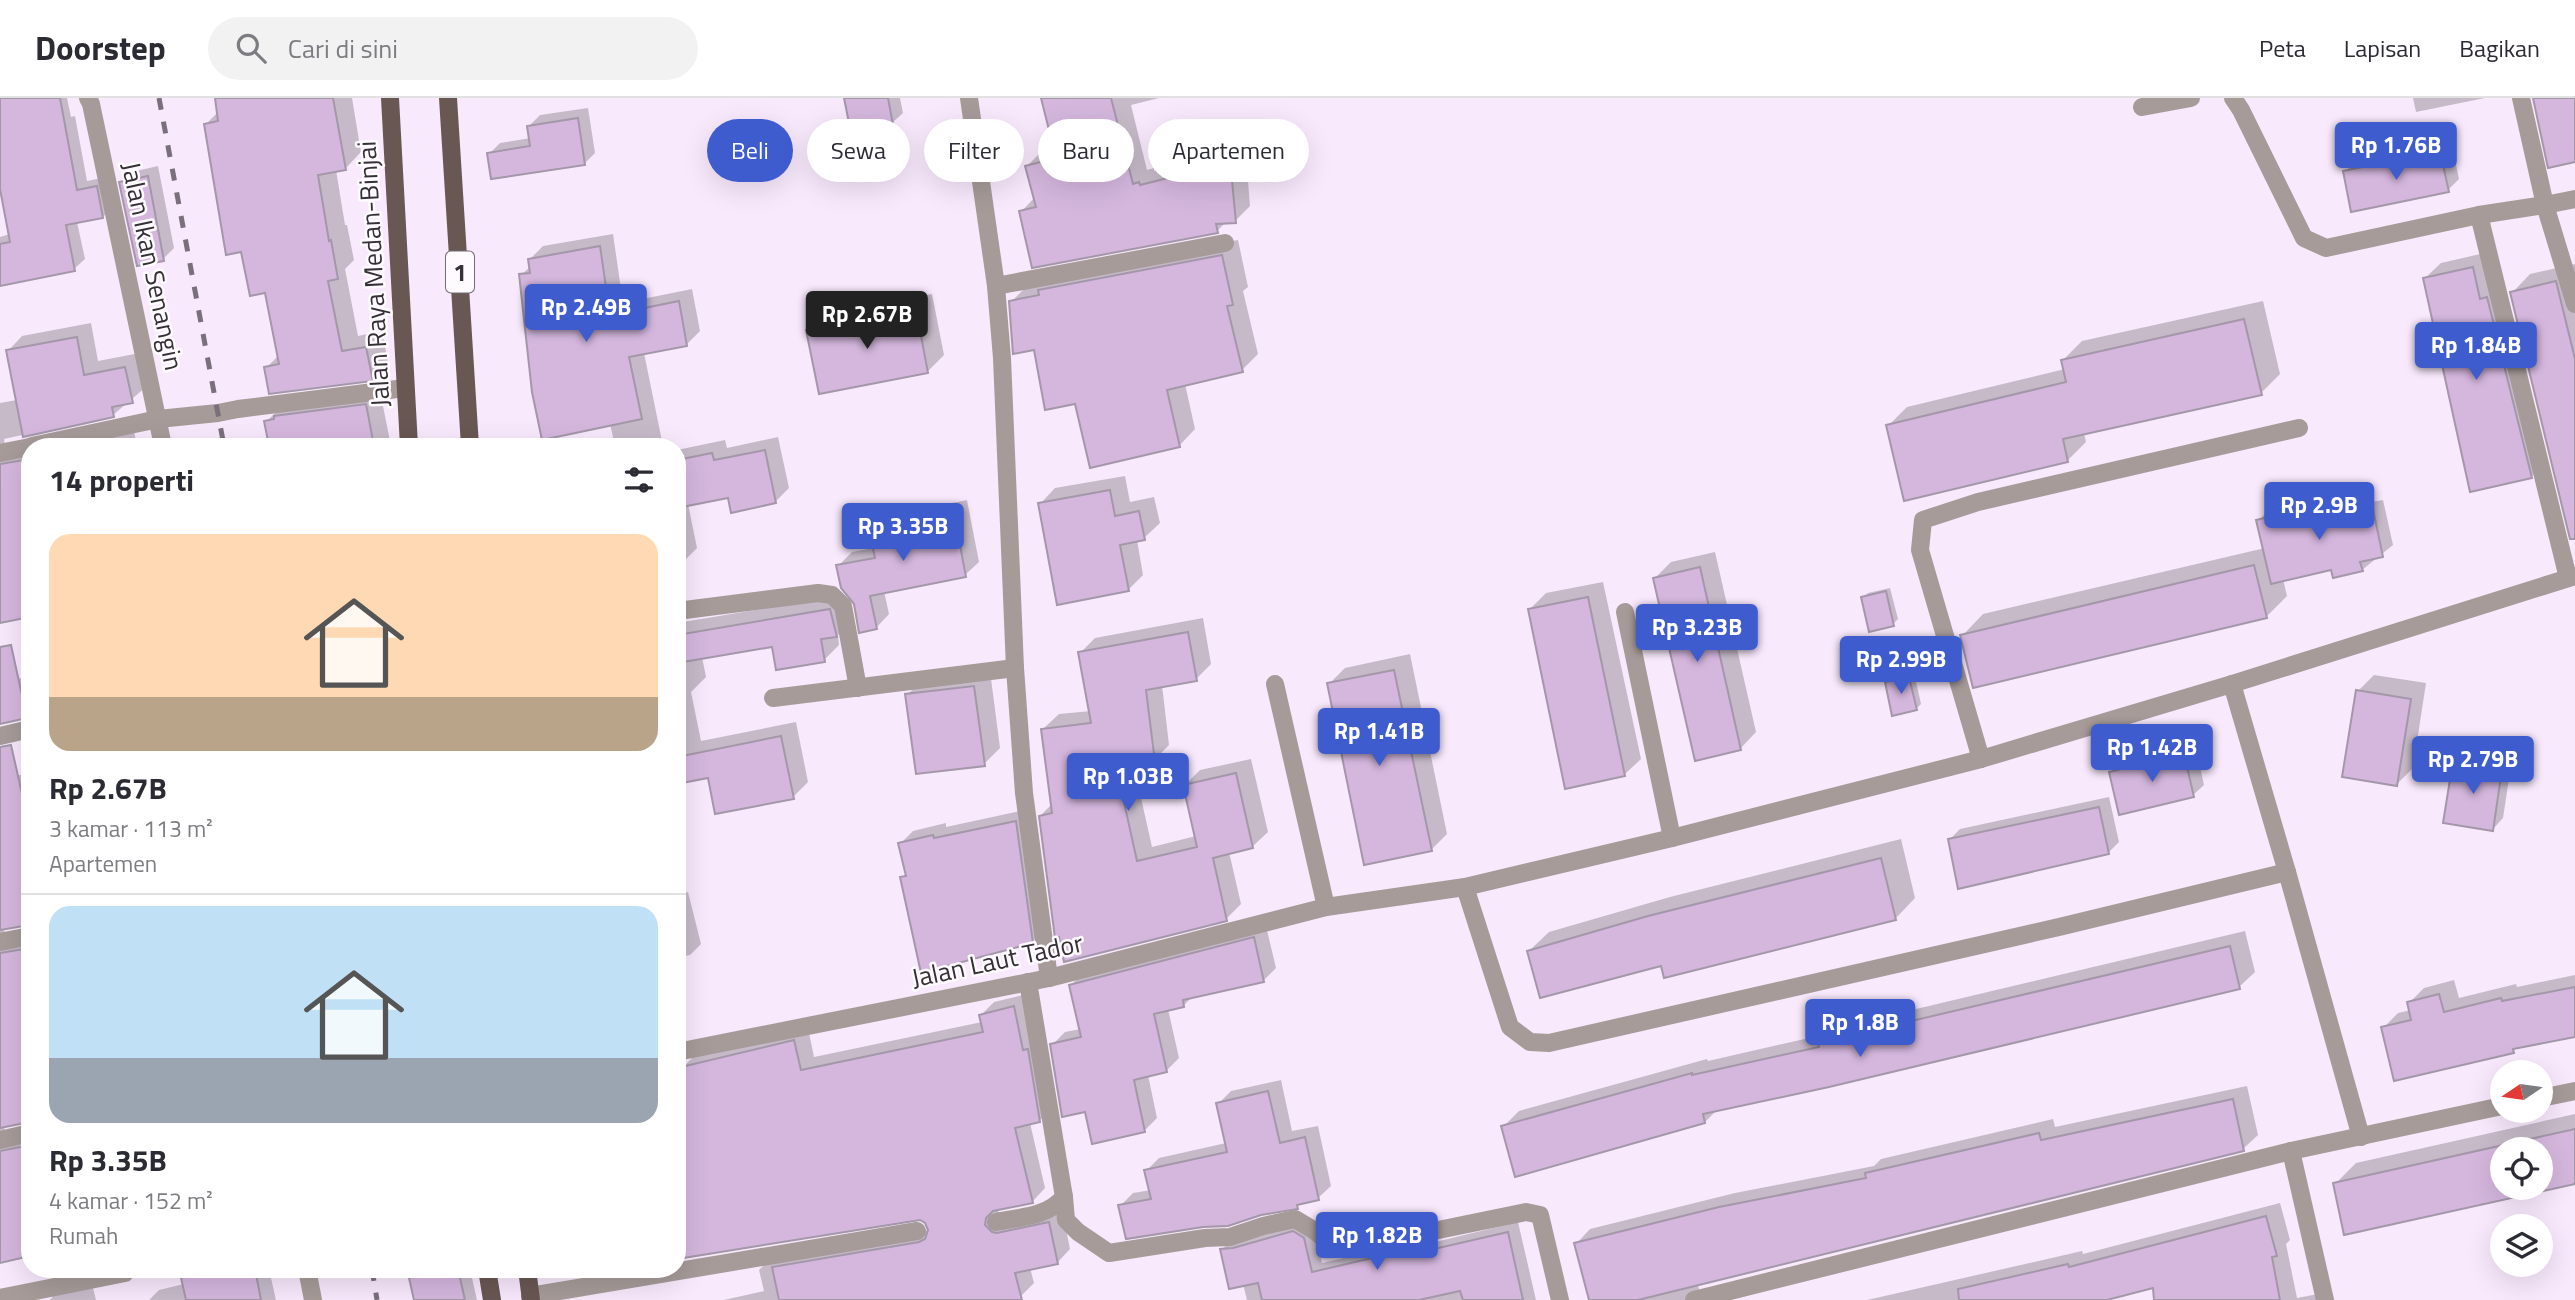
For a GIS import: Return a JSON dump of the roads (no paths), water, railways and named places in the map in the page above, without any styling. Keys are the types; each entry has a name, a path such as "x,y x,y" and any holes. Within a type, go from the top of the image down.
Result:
{"main road":[{"name":"Jalan Raya Medan-Binjai","path":"390,98 409,438"},
{"name":"1","path":"448,98 469,438"},
{"path":"488,1278 492,1300"},
{"path":"528,1278 531,1298"}],"street":[{"name":"Jalan Ikan Senangin","path":"88,98 162,438"},
{"path":"969,98 996,286 1024,793 1049,978"},
{"path":"2142,107 2191,98"},
{"path":"2233,98 2304,238 2326,248 2479,215 2575,199"},
{"path":"2521,98 2545,205 2575,304"},
{"path":"2479,215 2571,577"},
{"path":"996,286 1225,243"},
{"path":"69,438 158,419 405,388"},
{"path":"1981,759 1920,550 1923,520 1978,502 2299,428"},
{"path":"0,453 21,448"},
{"name":"Jalan Laut Tador","path":"686,1050 1049,978 1326,907 1465,887 1672,838 1981,759 2232,684 2571,577"},
{"path":"686,610 818,593 832,595 843,606 858,688"},
{"path":"1625,612 1672,838"},
{"path":"773,698 1015,668"},
{"path":"1275,684 1326,907"},
{"path":"2232,684 2361,1137"},
{"path":"0,736 21,731"},
{"path":"1465,887 1510,1027 1530,1042 1549,1043 2059,927 2287,872"},
{"path":"0,942 21,938"},
{"path":"1028,982 1066,1220 1078,1232 1109,1253 1205,1238 1230,1237 1295,1219 1330,1244 1365,1245 1526,1212 1540,1215 1560,1300"},
{"path":"2553,1096 2575,1091"},
{"path":"1694,1300 2291,1151 2490,1109"},
{"path":"0,1140 21,1135"},
{"path":"2291,1151 2325,1300"},
{"path":"996,1222 1040,1214 1056,1207 1064,1197"},
{"path":"686,1271 917,1231"},
{"path":"0,1298 100,1278"},
{"path":"309,1278 313,1300"},
{"path":"531,1298 646,1278"}],"railway":[{"path":"159,98 223,438"},
{"path":"373,1278 377,1300"}]}
